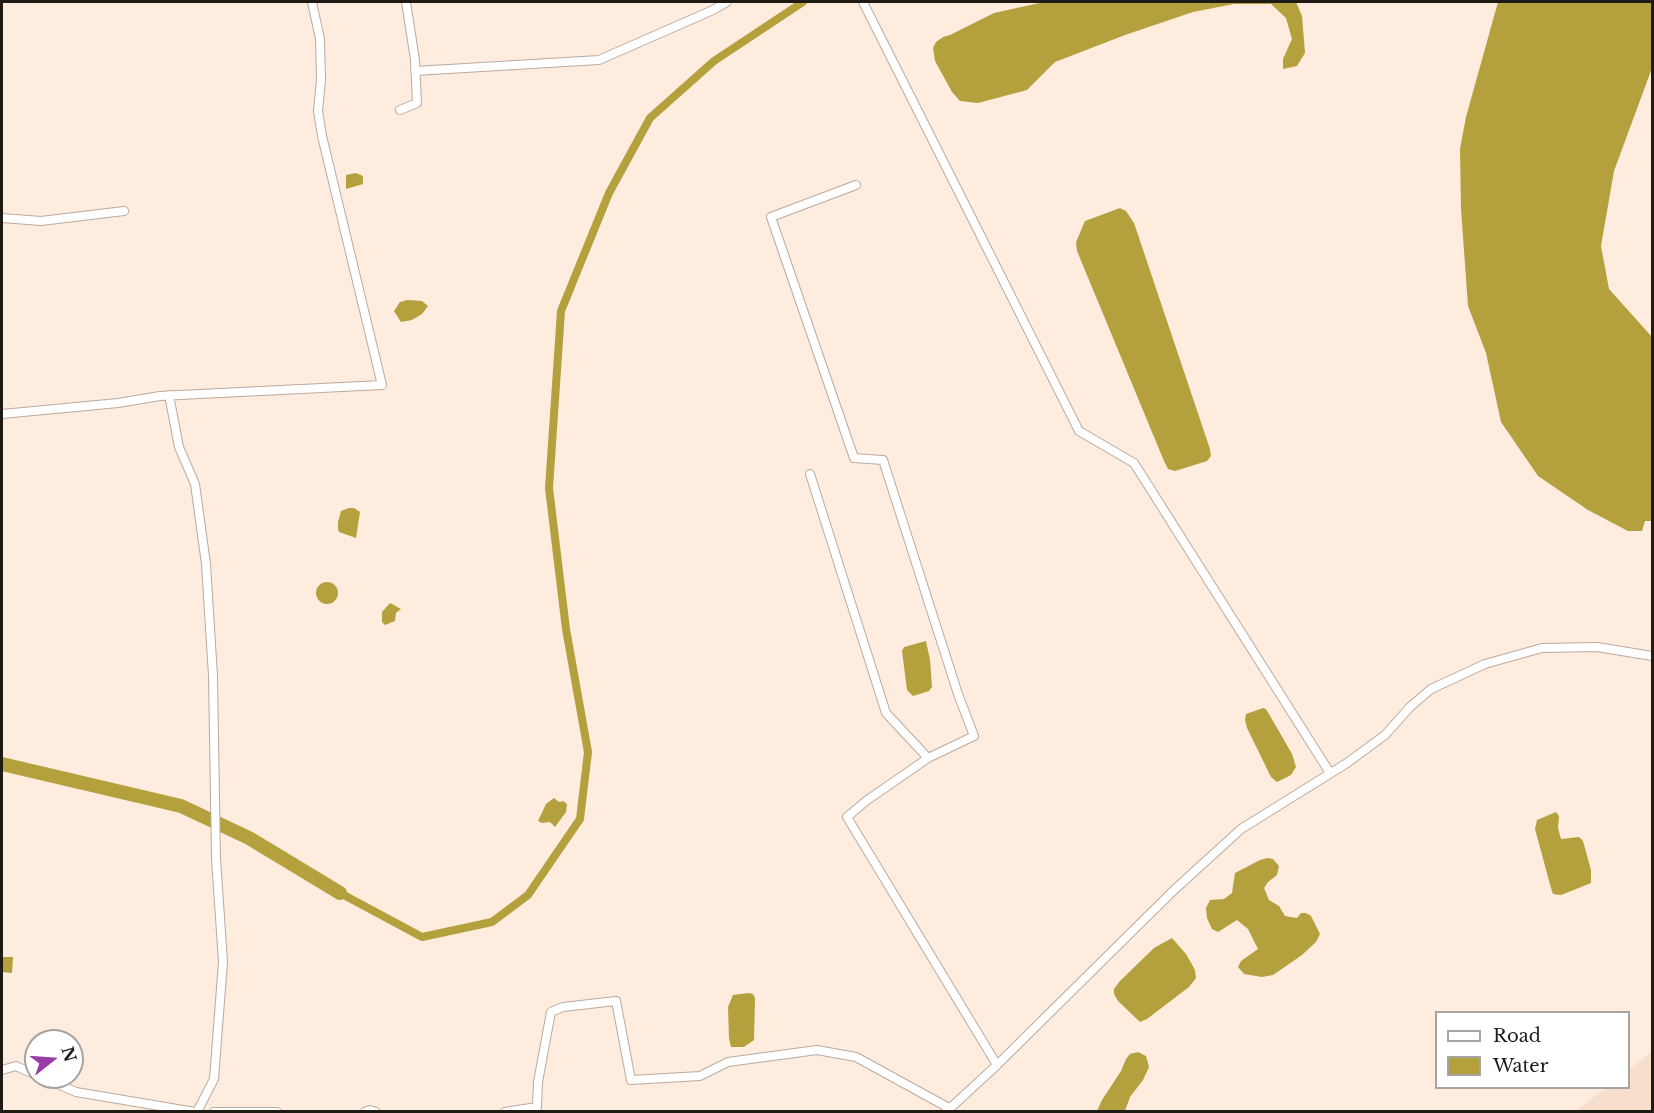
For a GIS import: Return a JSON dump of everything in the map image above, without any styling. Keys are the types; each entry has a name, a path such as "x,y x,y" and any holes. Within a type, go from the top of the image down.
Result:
{"street":[{"path":"2,414 118,403 169,395 382,385 322,136 318,111 321,80 320,39 312,2"},
{"path":"400,110 417,103 416,71 406,2"},
{"path":"416,71 599,60 727,2"},
{"path":"863,2 1078,431 1134,463 1330,773"},
{"path":"856,185 771,217 854,458 883,460 958,694 974,736 928,758 847,817 997,1065"},
{"path":"2,218 41,221 124,212"},
{"path":"69,1089 196,1112 214,1079 223,962 216,858 213,676 206,564 195,484 179,447 169,395"},
{"path":"810,474 886,713 928,758"},
{"path":"505,1112 537,1107 538,1082 551,1012 563,1007 616,1001 631,1080 700,1076 729,1062 818,1050 856,1056 948,1110 997,1065 1165,899 1241,829 1330,773 1384,735 1410,707 1431,689 1485,664 1542,648 1597,647 1653,656"},
{"path":"2,1070 16,1066 24,1070"},
{"path":"365,1112 370,1110 376,1112"},
{"path":"214,1112 277,1112"}],"shaded area":[{"path":"1652,1051 1652,1111 1575,1111 1605,1089 1630,1089 1630,1069"}],"water":[{"path":"1044,2 1296,2 1302,16 1305,53 1297,66 1283,69 1283,59 1292,39 1286,18 1271,4 1234,4 1193,12 1055,62 1027,90 978,103 960,101 952,92 935,61 933,48 936,42 994,13"},
{"path":"1498,2 1652,2 1652,68 1614,171 1601,246 1609,289 1652,337 1652,521 1645,521 1642,531 1628,531 1588,510 1538,476 1501,422 1486,353 1468,306 1461,209 1460,149 1466,117"},
{"path":"356,173 363,177 363,184 346,189 346,175"},
{"path":"1120,208 1126,211 1134,223 1210,449 1211,456 1207,461 1175,471 1168,469 1164,461 1077,251 1076,242 1085,221"},
{"path":"422,301 428,306 422,314 412,320 401,322 394,311 400,302"},
{"path":"349,508 360,512 356,538 339,532 338,529 341,511"},
{"path":"327,582 335,585 338,593 335,601 327,604 319,601 316,593 319,585"},
{"path":"390,603 401,609 396,613 395,621 385,625 382,622 382,612"},
{"path":"926,641 932,687 929,691 913,696 907,690 902,651 904,647"},
{"path":"1266,709 1292,754 1296,767 1291,775 1277,782 1271,777 1245,720 1246,714"},
{"path":"554,798 567,804 566,812 555,827 550,822 538,821 546,804"},
{"path":"1556,812 1559,816 1558,828 1561,839 1579,837 1583,841 1591,870 1591,883 1561,895 1553,894 1535,829 1537,820"},
{"path":"1268,858 1273,859 1279,866 1277,875 1264,888 1269,900 1279,906 1285,916 1297,918 1301,913 1306,913 1311,916 1320,934 1316,942 1302,955 1273,975 1262,977 1244,974 1238,967 1241,961 1258,949 1248,929 1237,920 1218,932 1212,929 1206,908 1210,900 1224,899 1232,893 1235,873"},
{"path":"1172,938 1186,954 1195,970 1196,978 1189,987 1140,1022 1118,1001 1114,989 1154,948"},
{"path":"2,957 13,957 12,973 2,972"},
{"path":"749,993 755,998 754,1040 744,1047 731,1047 728,1007 733,995"},
{"path":"1138,1052 1146,1056 1149,1067 1143,1080 1130,1097 1125,1111 1097,1111 1126,1059 1130,1054"}],"waterway":[{"path":"340,893 422,937 492,922 528,895 580,819 588,752 566,629 549,488 561,311 609,193 650,118 714,61 803,2"},
{"path":"2,764 181,806 249,838 340,893"}]}
